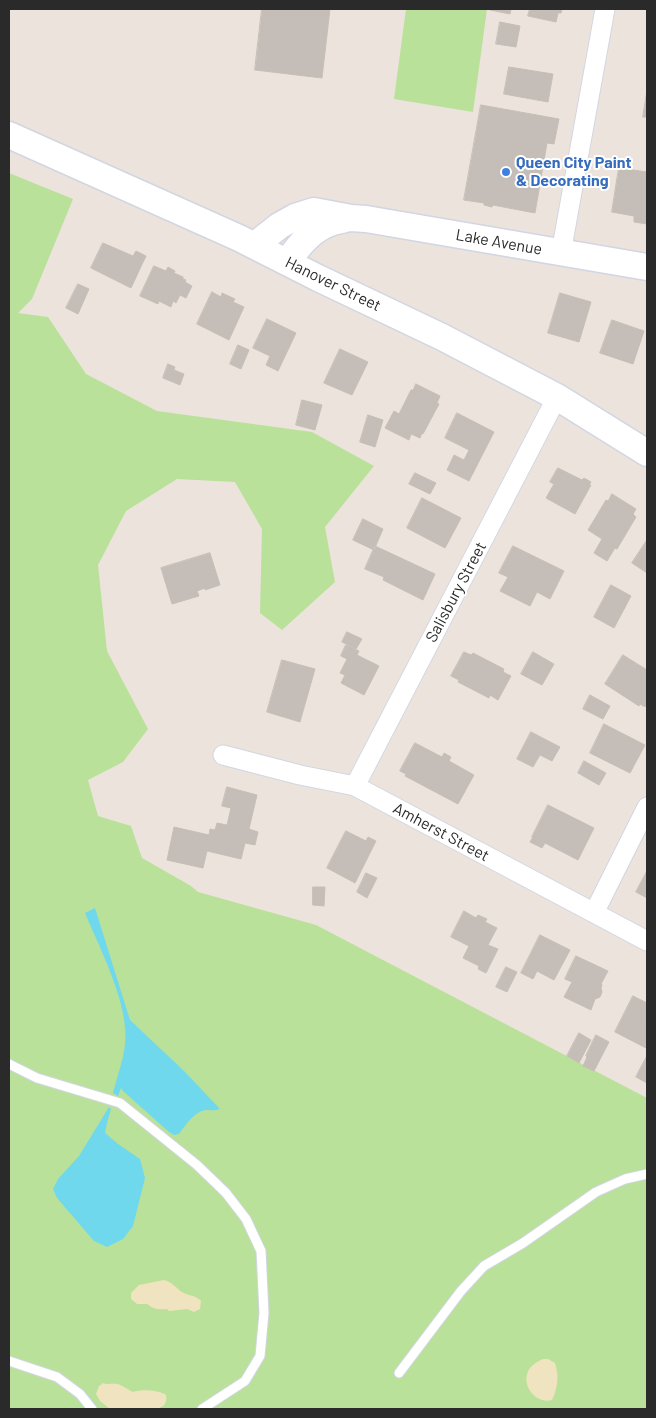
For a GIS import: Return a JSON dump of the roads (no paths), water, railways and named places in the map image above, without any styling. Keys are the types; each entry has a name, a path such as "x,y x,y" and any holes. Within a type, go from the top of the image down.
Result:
{"main road":[{"name":"Hanover Street","path":"9,135 255,246 442,337 557,397 647,453"},
{"name":"Lake Avenue","path":"255,246 279,226 295,217 314,211 351,218 376,220 647,268"},
{"name":"Lake Avenue","path":"287,262 310,234 326,225 351,218"}],"street":[{"path":"561,253 605,9"},
{"name":"Salisbury Street","path":"354,786 557,397"},
{"name":"Amherst Street","path":"223,755 256,762 300,775 354,786 647,941"},
{"path":"594,913 647,807"}],"lane":[{"path":"9,1064 37,1078 120,1103 197,1166 226,1193 246,1219 262,1251 264,1312 260,1356 245,1381 202,1409"},
{"path":"399,1373 461,1290 484,1266 523,1243 596,1192 624,1179 647,1174"},
{"path":"9,1361 56,1377 80,1394 92,1409"}],"water":[{"path":"95,908 130,1020 184,1071 220,1109 198,1113 179,1134 174,1135 169,1132 121,1088 118,1096 113,1093 124,1051 125,1030 123,1013 106,960 85,913"},
{"path":"109,1107 111,1109 105,1133 140,1159 145,1178 133,1226 123,1239 107,1247 94,1241 57,1198 53,1189 58,1179 79,1156"}],"place":[{"name":"Queen City Paint & Decorating","path":"506,172"}]}
